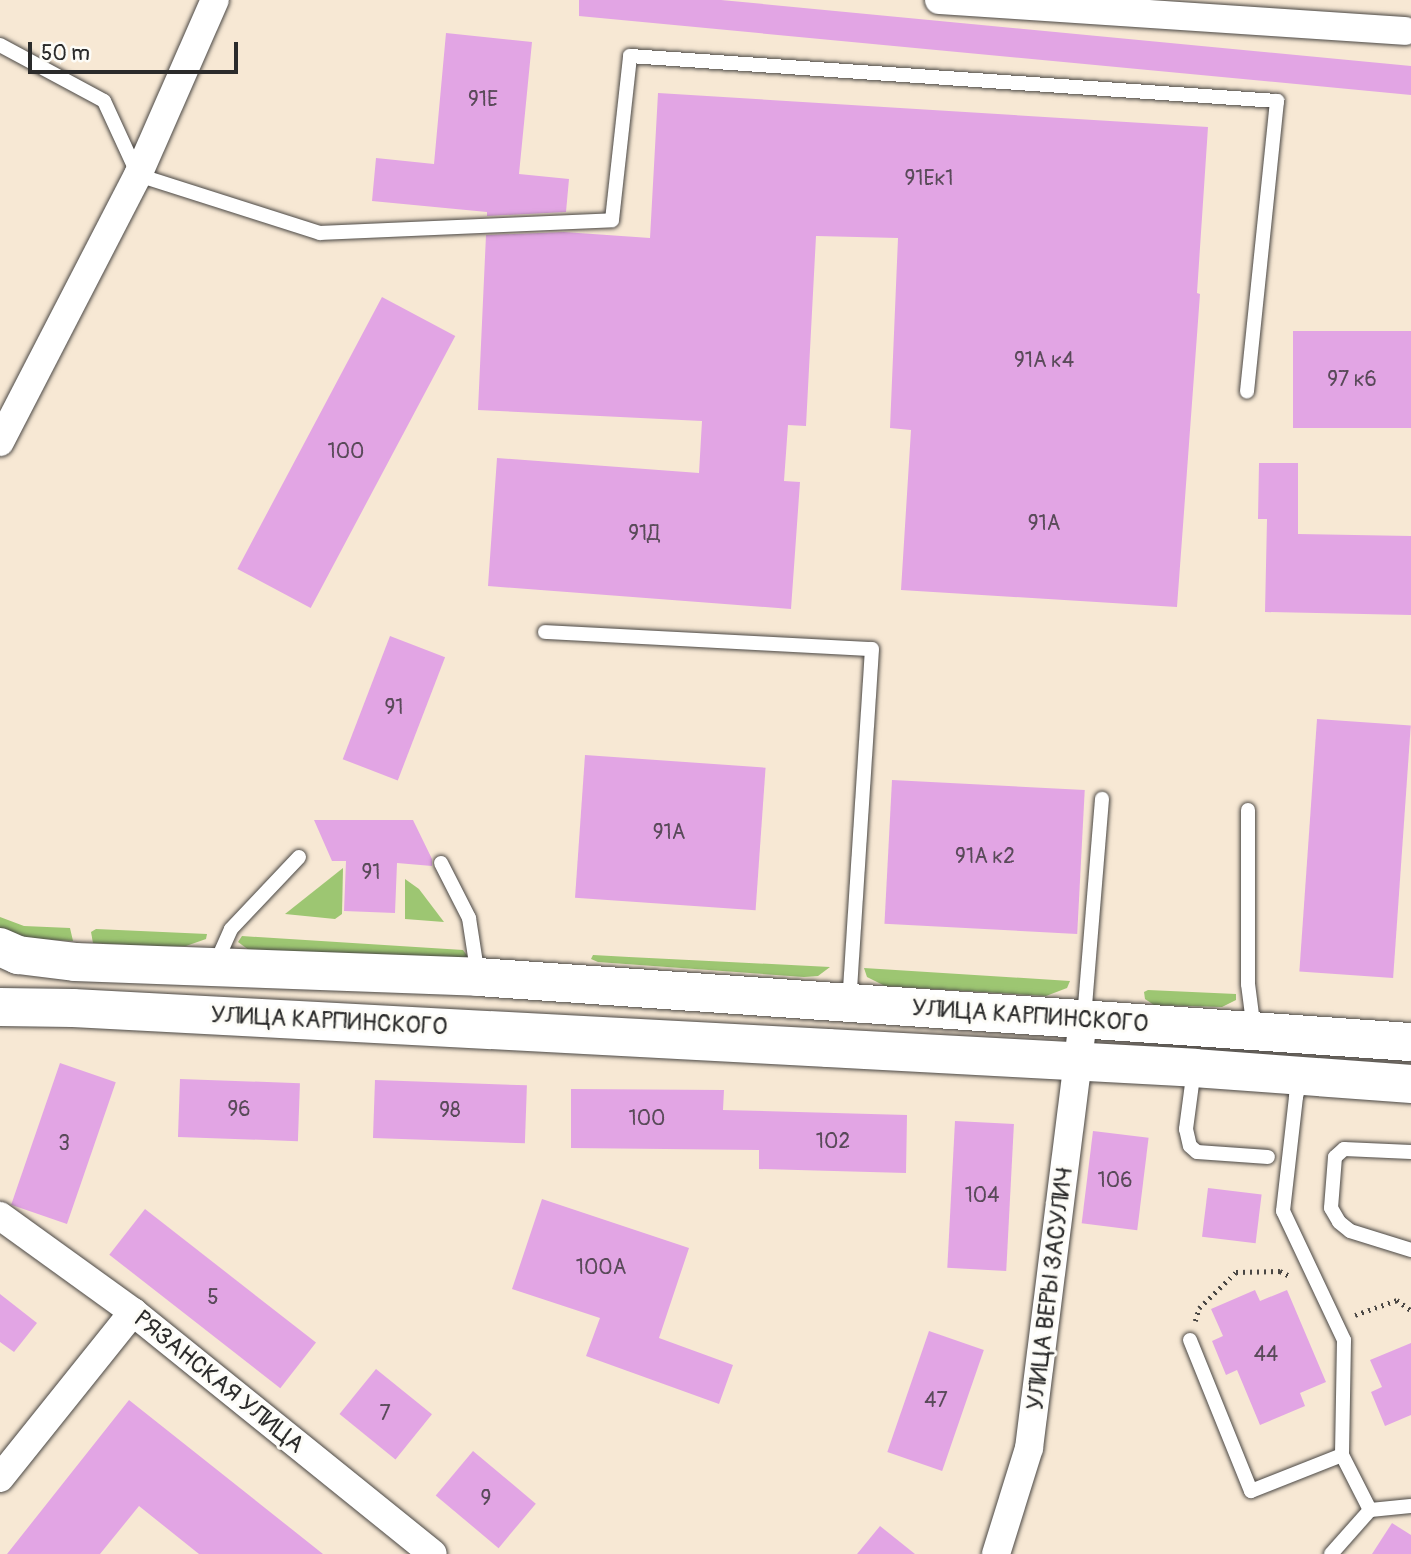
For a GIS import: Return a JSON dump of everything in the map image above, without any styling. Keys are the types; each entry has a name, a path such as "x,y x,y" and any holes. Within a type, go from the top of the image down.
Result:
{"main road":[{"name":"УЛИЦА КАРПИНСКОГО","path":"0,947 18,955 75,962 478,978 1411,1042"},
{"path":"650,990 638,1002 635,1014 641,1028 658,1039"},
{"name":"УЛИЦА КАРПИНСКОГО","path":"0,1007 48,1007 1194,1068 1301,1078 1411,1084"}],"street":[{"path":"0,442 138,175 215,0"},
{"path":"939,0 1405,31"},
{"name":"УЛИЦА ВЕРЫ ЗАСУЛИЧ","path":"996,1554 1029,1448 1080,1064 1083,1020"},
{"name":"РЯЗАНСКАЯ УЛИЦА","path":"0,1216 132,1312 433,1554"},
{"path":"0,1478 132,1312"}],"lane":[{"path":"0,44 104,101 138,175 320,233 612,219 630,56 1277,101 1247,391"},
{"path":"545,632 873,649 849,1004"},
{"path":"1083,1020 1102,799"},
{"path":"1248,810 1248,984 1254,1031"},
{"path":"213,969 231,929 299,857"},
{"path":"441,863 469,918 478,978"},
{"path":"1194,1068 1186,1129 1190,1146 1197,1152 1268,1157"},
{"path":"1301,1078 1296,1097 1283,1211 1344,1340 1342,1455 1370,1510"},
{"path":"1411,1152 1344,1149 1335,1157 1331,1208 1339,1222 1350,1231 1411,1250"},
{"path":"1190,1340 1251,1491 1342,1455"},
{"path":"1331,1554 1370,1510 1411,1506"}],"path":[{"path":"1190,1340 1199,1308 1236,1272 1280,1271 1298,1280"},
{"path":"1336,1323 1397,1300 1411,1310"}],"green space":[{"path":"343,868 342,914 335,919 285,914"},
{"path":"405,879 419,889 444,922 405,919"},
{"path":"0,917 24,926 70,928 73,941 23,938 0,932"},
{"path":"96,929 207,934 206,939 186,946 164,947 93,943 91,932"},
{"path":"242,936 463,950 468,957 461,961 253,953 238,942"},
{"path":"593,955 830,967 818,976 804,977 598,962 591,959"},
{"path":"864,968 1070,981 1067,988 1046,996 885,986 867,977"},
{"path":"1144,992 1236,994 1236,1000 1222,1007 1154,1005 1145,999"}],"building":[{"path":"579,0 721,0 1411,66 1411,95 579,16"},
{"path":"446,33 532,42 519,174 569,179 566,212 487,216 487,212 372,201 376,158 434,164"},
{"path":"658,93 1208,127 1197,293 1200,294 1177,607 901,590 911,430 890,428 898,238 816,236 806,426 788,425 784,481 800,482 791,609 488,586 497,458 699,473 702,421 478,410 486,235 564,232 650,238"},
{"path":"382,297 455,336 311,608 237,569"},
{"path":"1293,331 1411,331 1411,428 1293,428"},
{"path":"1259,463 1298,463 1298,534 1411,536 1411,615 1265,612 1267,519 1258,519"},
{"path":"390,636 445,657 398,780 343,759"},
{"path":"1317,719 1411,726 1393,978 1299,971"},
{"path":"585,755 766,768 756,910 575,898"},
{"path":"892,780 1085,790 1077,934 884,924"},
{"path":"314,820 413,820 432,859 432,866 397,863 395,913 344,911 346,861 332,861"},
{"path":"60,1063 116,1082 67,1224 11,1205"},
{"path":"180,1079 300,1083 298,1141 178,1137"},
{"path":"375,1080 527,1085 525,1143 373,1138"},
{"path":"571,1089 724,1090 723,1110 907,1115 906,1173 759,1169 759,1150 571,1148"},
{"path":"955,1121 1014,1124 1006,1271 947,1268"},
{"path":"1093,1131 1149,1138 1137,1230 1082,1223"},
{"path":"1208,1188 1262,1195 1256,1243 1202,1237"},
{"path":"542,1199 689,1248 659,1338 733,1365 719,1404 586,1356 600,1318 512,1289"},
{"path":"145,1209 316,1343 280,1388 109,1255"},
{"path":"1255,1290 1260,1301 1287,1290 1326,1382 1300,1393 1305,1406 1260,1425 1237,1370 1226,1375 1212,1341 1223,1336 1211,1309"},
{"path":"0,1294 37,1323 14,1352 0,1342"},
{"path":"929,1331 984,1350 942,1471 887,1452"},
{"path":"1411,1343 1411,1415 1385,1426 1371,1392 1382,1387 1370,1360"},
{"path":"376,1369 432,1414 395,1459 339,1414"},
{"path":"129,1400 323,1554 199,1554 139,1506 100,1554 7,1554"},
{"path":"473,1451 536,1504 499,1548 436,1495"},
{"path":"1392,1523 1411,1535 1411,1554 1372,1554"},
{"path":"880,1526 915,1554 857,1554"}]}
